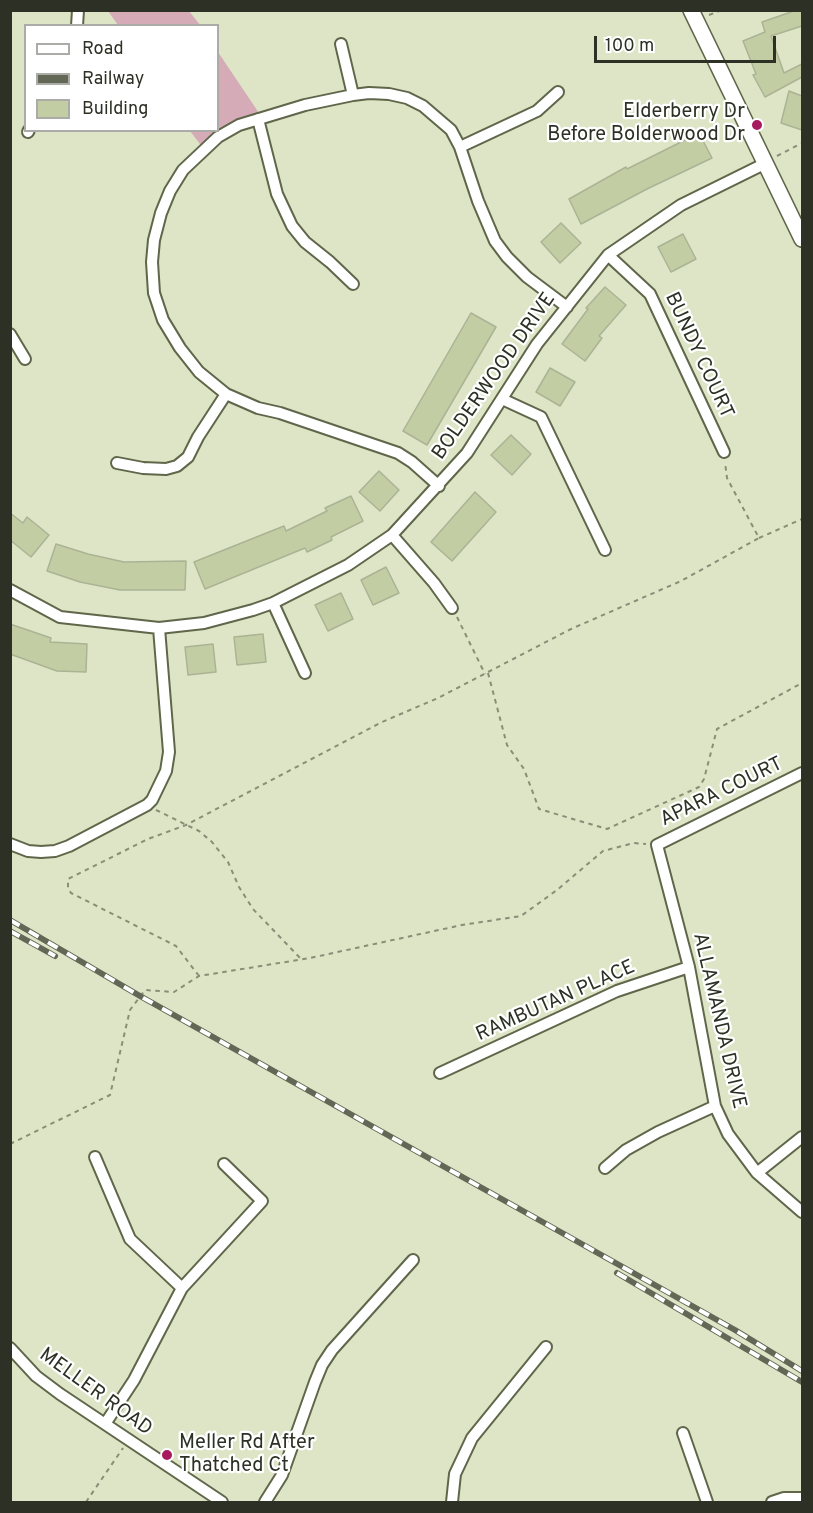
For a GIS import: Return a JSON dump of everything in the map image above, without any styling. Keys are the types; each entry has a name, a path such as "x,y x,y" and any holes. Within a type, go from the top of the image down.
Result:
{"street":[{"path":"691,10 770,160 802,239"},
{"path":"341,44 353,95"},
{"path":"460,147 537,111 558,92"},
{"path":"439,486 398,453 280,413 258,408 226,394 200,372 180,348 163,320 154,293 152,262 154,240 161,213 183,170 218,137 239,125 305,105 353,95 389,94 407,98 423,106 451,130 460,147 478,201 495,241 507,257 527,277 567,307"},
{"path":"258,119 277,194 292,226 305,242 353,284"},
{"name":"BOLDERWOOD DRIVE","path":"10,590 60,617 159,628 229,618 273,603 348,566 392,536 467,453 537,344 608,255 681,205 770,160"},
{"name":"BUNDY COURT","path":"608,255 650,294 724,452"},
{"path":"10,333 25,359"},
{"path":"117,463 143,468 166,469 177,466 188,457 226,394"},
{"path":"501,399 541,417 605,549"},
{"path":"392,536 434,583 452,608"},
{"path":"273,603 305,673"},
{"path":"10,844 28,851 55,851 147,805 166,771 169,752 159,628"},
{"name":"APARA COURT","path":"657,845 802,773"},
{"name":"ALLAMANDA DRIVE","path":"657,845 689,967 715,1106 728,1134 742,1156 757,1173 802,1212"},
{"name":"RAMBUTAN PLACE","path":"440,1073 617,991 689,967"},
{"path":"605,1168 626,1150 658,1132 715,1106"},
{"path":"757,1173 802,1137"},
{"path":"95,1157 130,1239 182,1288"},
{"path":"105,1424 134,1380 182,1288 262,1201 224,1164"},
{"path":"265,1503 282,1475 322,1365 332,1350 413,1260"},
{"path":"452,1503 455,1474 472,1438 546,1347"},
{"name":"MELLER ROAD","path":"10,1348 36,1376 222,1503"},
{"path":"682,1433 707,1503"},
{"path":"772,1503 784,1498 802,1498"}],"path":[{"path":"709,15 722,10"},
{"path":"770,160 802,143"},
{"path":"724,452 727,478 759,538"},
{"path":"199,976 176,945 72,893 68,888 68,879 148,839 186,825 382,722 438,698 571,628 681,581 759,538 802,519"},
{"path":"452,608 486,673 507,745 524,769 539,809 608,829 699,787 704,779 717,729 802,683"},
{"path":"147,805 198,831 219,850 228,862 253,909 301,959"},
{"path":"10,1144 110,1095 130,1010 145,990 174,992 199,976 301,959 462,925 521,916 557,890 603,851 634,843 657,845"},
{"path":"86,1503 128,1440"}],"shaded area":[{"path":"108,11 189,11 199,24 117,24"},
{"path":"219,53 263,119 203,148 191,132 219,132"}],"building":[{"path":"791,10 802,10 802,26 771,36 784,73 802,64 802,77 765,97 753,75 756,74 743,41 765,32 762,22 791,12"},
{"path":"789,91 802,96 802,130 781,123"},
{"path":"699,133 712,158 581,224 569,199 626,167 627,169"},
{"path":"561,223 581,243 560,263 541,242"},
{"path":"683,234 696,259 671,272 658,247"},
{"path":"605,287 626,305 599,336 602,338 585,361 562,344 588,309 586,308"},
{"path":"471,313 496,327 427,445 403,431"},
{"path":"550,368 575,382 560,406 536,392"},
{"path":"511,435 531,454 512,475 491,455"},
{"path":"379,471 399,490 380,511 359,492"},
{"path":"475,492 496,512 452,561 431,542"},
{"path":"351,496 363,521 307,552 305,548 205,589 194,562 284,526 286,531 327,511 325,508"},
{"path":"10,513 23,523 27,517 49,535 31,557 10,540"},
{"path":"56,544 124,562 186,561 185,590 120,590 80,582 47,571"},
{"path":"386,567 399,593 373,605 361,580"},
{"path":"341,593 353,619 328,631 315,605"},
{"path":"10,624 51,638 50,642 87,644 86,672 57,671 10,654"},
{"path":"263,634 266,662 237,665 234,637"},
{"path":"213,644 216,672 188,675 185,647"}],"railway":[{"path":"10,920 140,996 735,1330 802,1371"},
{"path":"10,931 55,956"},
{"path":"617,1273 802,1382"}],"place":[{"name":"Elderberry Dr Before Bolderwood Dr","path":"757,125"},
{"name":"Meller Rd After Thatched Ct","path":"167,1455"}]}
